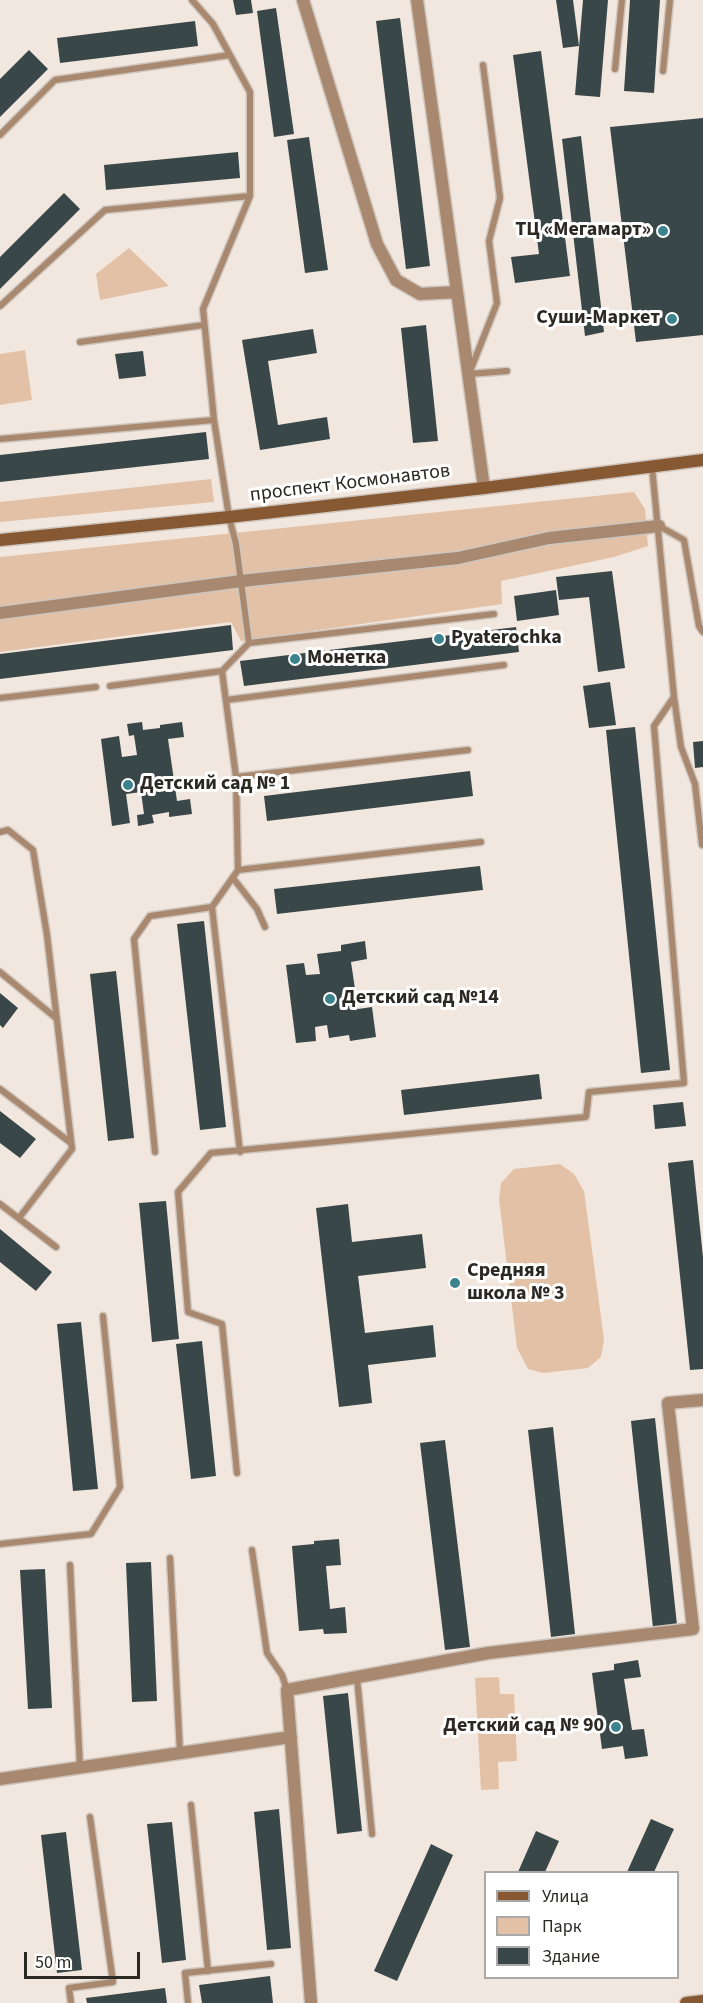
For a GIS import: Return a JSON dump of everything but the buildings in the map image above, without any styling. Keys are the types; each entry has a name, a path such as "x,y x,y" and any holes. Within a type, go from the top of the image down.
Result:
{"main road":[{"name":"проспект Космонавтов","path":"0,540 484,488 703,460"},
{"path":"686,2003 703,2001"}],"street":[{"path":"303,0 377,244 396,280 420,294 457,292"},
{"path":"417,0 484,488"},
{"path":"0,613 241,581 458,558 549,538 659,526"},
{"path":"311,2003 287,1690 488,1653 693,1629 668,1403 703,1400"},
{"path":"0,1779 291,1737"}],"lane":[{"path":"192,0 213,24 250,92 250,196 202,309 214,420 229,517 236,544 249,643"},
{"path":"615,69 622,0"},
{"path":"663,71 670,0"},
{"path":"0,135 56,80 230,55"},
{"path":"483,65 500,198 489,241 497,303 469,374 507,371"},
{"path":"0,306 105,210 250,196"},
{"path":"80,342 204,326"},
{"path":"0,439 214,420"},
{"path":"652,466 674,697 681,747 695,784 702,845"},
{"path":"659,526 684,540 699,626 703,632"},
{"path":"110,686 222,671 249,643 494,614"},
{"path":"226,700 504,665"},
{"path":"222,671 236,777 238,870 212,907 240,1152"},
{"path":"0,698 96,687"},
{"path":"237,1473 222,1324 188,1312 178,1192 211,1154 586,1117 589,1092 684,1083 654,726 674,697"},
{"path":"236,777 468,750"},
{"path":"0,832 8,830 33,850 47,935 72,1149 19,1218"},
{"path":"238,870 481,842"},
{"path":"233,878 256,909 264,927"},
{"path":"155,1152 134,939 150,916 212,907"},
{"path":"0,972 56,1018"},
{"path":"0,1089 71,1143"},
{"path":"0,1204 56,1247"},
{"path":"0,1544 91,1534 120,1487 103,1316"},
{"path":"252,1550 267,1653 282,1675 287,1690"},
{"path":"170,1558 180,1753"},
{"path":"70,1565 80,1767"},
{"path":"357,1677 372,1834"},
{"path":"191,1805 208,1971"},
{"path":"71,2003 69,1988 113,1982 90,1817"},
{"path":"188,2003 185,1973 271,1964"}],"green space":[{"path":"129,248 169,286 100,300 96,274"},
{"path":"25,350 32,400 0,405 0,354"},
{"path":"211,479 214,502 0,522 0,502"},
{"path":"634,492 645,509 648,546 614,557 501,581 502,604 241,641 231,622 0,652 0,557"},
{"path":"560,1164 574,1174 584,1191 604,1339 601,1357 588,1368 543,1373 528,1369 517,1348 499,1199 501,1183 514,1169"},
{"path":"499,1677 500,1694 514,1694 517,1761 498,1762 499,1789 481,1790 475,1678"}],"place":[{"name":"ТЦ «Мегамарт»","path":"663,231"},
{"name":"Суши-Маркет","path":"672,319"},
{"name":"Pyaterochka","path":"439,639"},
{"name":"Монетка","path":"295,659"},
{"name":"Детский сад № 1","path":"128,785"},
{"name":"Детский сад №14","path":"330,999"},
{"name":"Средняя школа № 3","path":"455,1283"},
{"name":"Детский сад № 90","path":"616,1727"}]}
